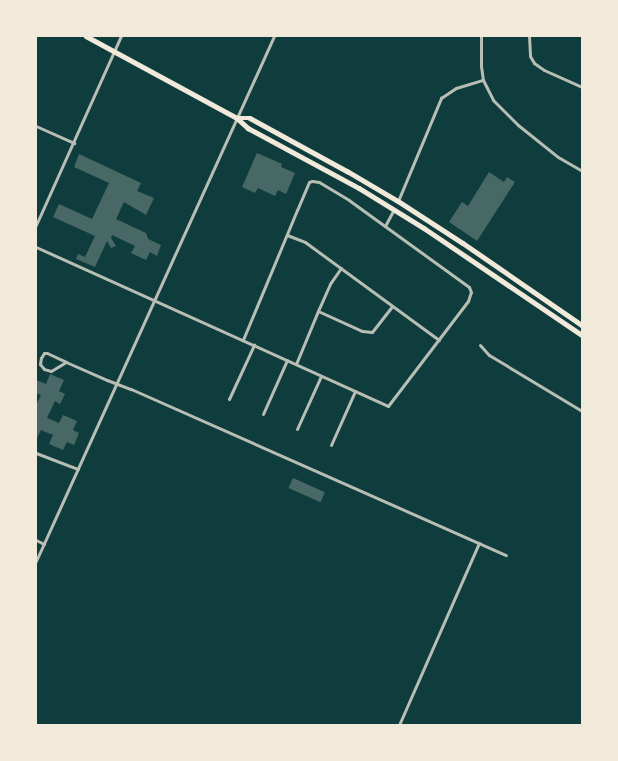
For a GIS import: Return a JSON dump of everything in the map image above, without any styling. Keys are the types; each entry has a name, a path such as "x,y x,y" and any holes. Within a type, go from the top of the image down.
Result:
{"main road":[{"path":"86,36 237,118 248,128 319,164 394,209 582,335"},
{"path":"237,118 250,118 335,164 398,201 463,243 582,325"},
{"path":"394,209 398,201"}],"street":[{"path":"36,225 121,36"},
{"path":"36,561 274,36"},
{"path":"481,36 481,66 483,80 493,100 509,118 558,157 582,171"},
{"path":"529,36 530,56 534,63 544,70 582,87"},
{"path":"398,201 441,98 456,88 483,80"},
{"path":"36,126 74,143"},
{"path":"36,246 388,406 468,301 471,292 469,288 331,188 319,182 312,181 309,182 243,340"},
{"path":"384,226 394,209"},
{"path":"287,234 305,242 439,340"},
{"path":"296,364 330,284 341,268"},
{"path":"318,311 362,331 372,332 392,306"},
{"path":"230,399 254,345"},
{"path":"480,345 489,355 582,411"},
{"path":"66,362 51,371 44,369 40,364 44,353 66,362 131,389 506,555"},
{"path":"263,414 287,360"},
{"path":"297,430 322,376"},
{"path":"331,445 355,391"},
{"path":"36,453 78,469"},
{"path":"36,540 44,544"},
{"path":"399,725 478,543"}],"building":[{"path":"257,153 282,164 281,167 295,173 286,194 278,190 275,196 258,188 255,193 242,187"},
{"path":"79,154 141,183 137,191 154,198 146,215 124,202 116,219 146,233 148,239 161,245 157,256 150,252 146,260 131,253 135,246 112,235 111,238 116,246 111,248 107,241 95,267 76,259 78,254 85,257 95,236 53,217 59,204 92,219 109,183 74,167"},
{"path":"489,172 504,182 507,177 515,182 477,241 449,222 462,202 468,206"},
{"path":"50,374 64,380 59,391 65,394 60,404 55,401 47,418 59,423 63,415 77,421 73,430 79,433 74,445 67,442 63,450 49,444 53,435 41,430 36,438 36,405 41,395 36,393 36,380 46,384"},
{"path":"293,478 325,492 320,502 289,488"}]}
